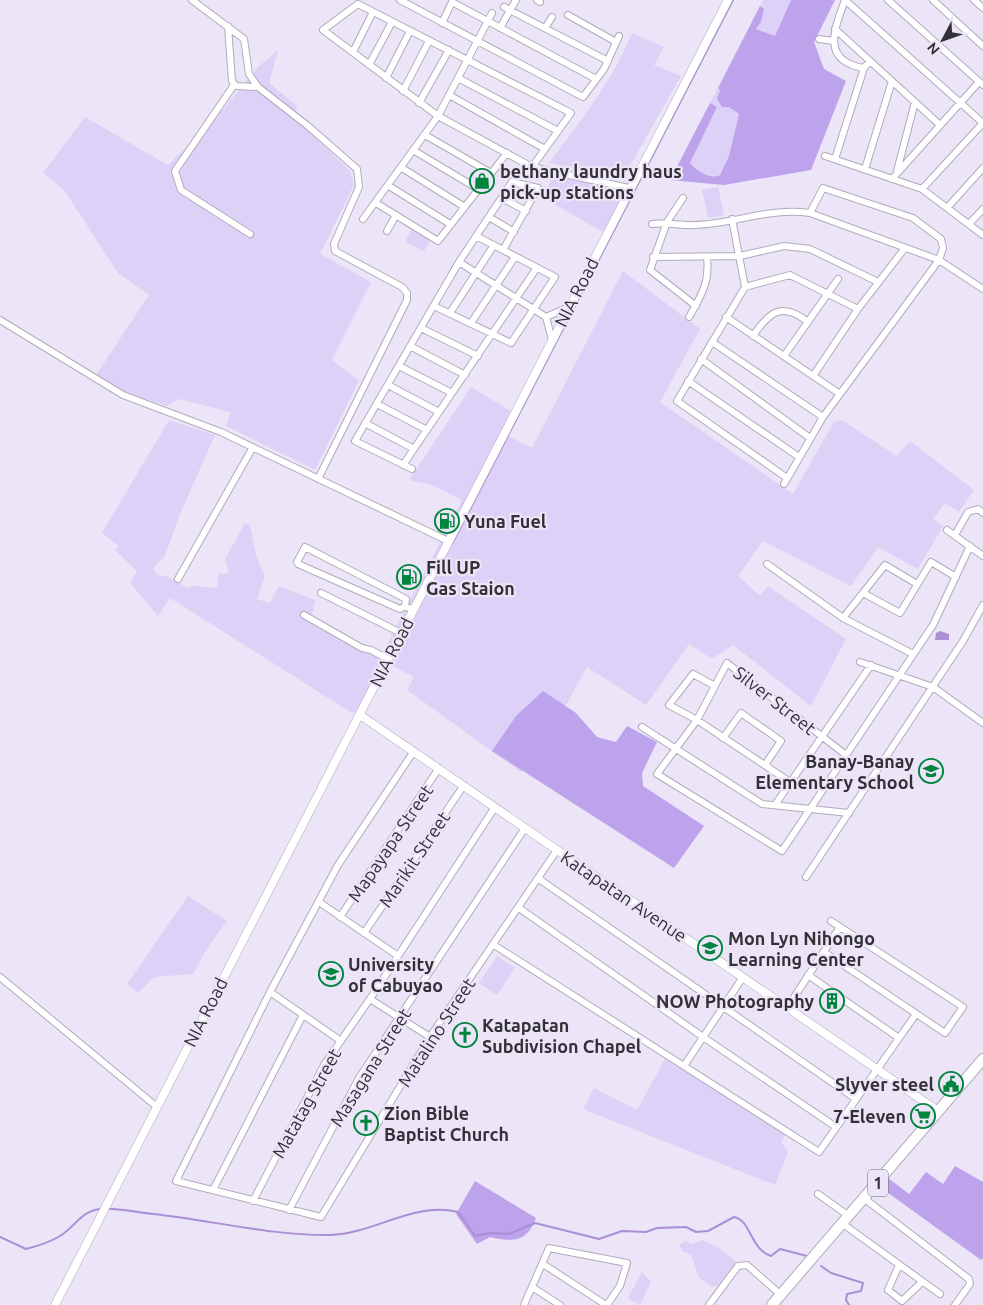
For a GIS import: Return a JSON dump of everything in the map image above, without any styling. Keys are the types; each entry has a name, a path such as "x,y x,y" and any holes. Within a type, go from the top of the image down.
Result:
{"highway":[{"name":"1","path":"772,1305 865,1200 983,1059"}],"street":[{"path":"192,0 244,39 249,74 258,87 308,126 357,169 359,187 334,244 335,251 402,287 408,297 318,479"},
{"path":"400,0 583,97 608,61 618,39 568,15"},
{"path":"500,28 507,9 516,0"},
{"name":"NIA Road","path":"55,1305 728,0"},
{"path":"864,68 843,62 835,51 835,29 845,0 983,123 922,189"},
{"path":"888,0 981,84 960,103 894,176"},
{"path":"933,0 983,46"},
{"path":"974,0 983,8"},
{"path":"532,167 571,113 392,22 357,2 323,30 402,91 438,116 532,167 630,188"},
{"path":"442,23 452,2 596,79"},
{"path":"507,9 608,61"},
{"path":"352,52 373,12"},
{"path":"363,219 389,186 438,116 492,13"},
{"path":"545,28 552,17"},
{"path":"369,65 392,22"},
{"path":"228,26 230,72 234,85"},
{"path":"835,29 940,125"},
{"path":"386,78 410,31"},
{"path":"819,39 834,41"},
{"path":"402,91 429,40"},
{"path":"419,103 448,50"},
{"path":"836,159 864,68 870,61"},
{"path":"458,78 558,131"},
{"path":"865,170 892,81"},
{"path":"234,85 258,87"},
{"path":"234,85 175,171 181,190 250,234"},
{"path":"449,95 545,149"},
{"path":"894,176 915,102"},
{"path":"425,135 491,173"},
{"path":"413,150 478,190"},
{"path":"376,203 438,241 463,206 507,153"},
{"path":"825,156 865,170 894,176 922,189 983,235"},
{"path":"402,168 463,206"},
{"path":"947,208 983,168"},
{"path":"412,469 355,441 459,262 512,182 538,188 503,250"},
{"path":"389,186 450,224"},
{"path":"732,219 746,286 677,401 786,481 823,417 939,260 943,248 941,239 913,218 823,188 810,213"},
{"path":"502,198 526,212"},
{"path":"683,198 667,222 653,257 650,270 696,306"},
{"path":"969,224 983,209"},
{"path":"652,224 667,222 695,225 789,211 810,213 939,260 983,289"},
{"path":"387,231 396,215"},
{"path":"489,217 514,232"},
{"path":"434,306 471,322 511,343 554,277 476,236"},
{"path":"450,313 494,245"},
{"path":"653,257 707,258 740,256 784,246 810,249 878,282"},
{"path":"813,376 858,309 904,248"},
{"path":"471,322 515,256"},
{"path":"689,317 706,287 709,272 707,258"},
{"path":"459,262 546,317 552,340"},
{"path":"403,465 536,269"},
{"path":"746,286 790,275 858,309"},
{"path":"784,356 838,279"},
{"path":"546,317 569,307"},
{"path":"753,336 766,317 782,310 798,314 808,322"},
{"path":"726,318 840,394"},
{"path":"0,320 123,395 221,432 448,541"},
{"path":"421,328 478,356"},
{"path":"712,342 823,417"},
{"path":"410,346 465,375"},
{"path":"701,359 810,438"},
{"path":"399,366 452,393"},
{"path":"688,380 799,457"},
{"path":"388,385 439,412"},
{"path":"377,404 427,430"},
{"path":"365,424 414,449"},
{"path":"178,579 253,447"},
{"path":"955,535 968,512 978,510 983,513"},
{"path":"947,530 983,556"},
{"path":"790,782 697,720 669,706 693,674 715,686 697,720 675,747 657,774 782,851 933,625 970,546"},
{"path":"305,547 406,599 405,606 400,610 353,588 297,563 303,548 305,547"},
{"path":"863,593 900,613 931,562 956,577"},
{"path":"767,564 843,618 913,654"},
{"path":"843,618 885,565 917,584"},
{"path":"353,588 360,575"},
{"path":"320,593 401,633"},
{"path":"806,877 933,687 983,605"},
{"path":"405,606 413,610"},
{"path":"304,615 362,648 371,650 388,660"},
{"path":"860,662 933,687 983,722"},
{"name":"Silver Street","path":"715,686 727,663 846,755"},
{"path":"775,805 870,666"},
{"path":"723,738 741,713 781,741 765,765"},
{"name":"Katapatan Avenue","path":"360,716 464,785 938,1112"},
{"path":"642,727 762,804 849,813"},
{"path":"290,1210 176,1181 270,992 338,865 414,751"},
{"name":"Mapayapa Street","path":"340,917 439,768"},
{"name":"Marikit Street","path":"364,933 464,785"},
{"name":"Matatag Street","path":"253,1201 324,1065 370,999 494,807"},
{"name":"Masagana Street","path":"290,1210 359,1078 525,828"},
{"name":"Matalino Street","path":"290,1210 321,1217 430,1038 557,850"},
{"path":"539,879 856,1099"},
{"path":"319,902 398,956"},
{"path":"519,908 703,1037 836,1127"},
{"path":"824,952 945,1033 963,1007 832,921"},
{"path":"788,1008 840,927"},
{"path":"494,945 819,1152 916,1014"},
{"path":"808,975 899,1038"},
{"path":"0,977 157,1107"},
{"path":"684,1066 743,977"},
{"path":"270,992 341,1041"},
{"path":"370,999 430,1038"},
{"path":"213,1190 303,1015"},
{"path":"818,1194 846,1214 845,1222 899,1265 940,1294"},
{"path":"865,1200 969,1279 970,1284 955,1305"},
{"path":"524,1305 544,1264 549,1248 627,1263 620,1286 607,1305 544,1264"},
{"path":"709,1305 738,1266 747,1265 781,1295"},
{"path":"899,1265 888,1290 902,1301 922,1282"},
{"path":"532,1287 560,1305"}],"shaded area":[{"path":"763,0 791,0 775,36 756,29 761,22 764,10 760,6"},
{"path":"791,0 835,0 814,42 824,69 846,81 811,170 724,185 670,180 710,103 717,107 690,163 708,176 720,175 729,156 739,114 729,107 722,107 717,99 720,90 718,88 760,6 764,9 761,22 756,29 775,36"},
{"path":"632,33 664,47 654,65 681,76 623,178 549,163 584,117 605,85"},
{"path":"278,50 269,83 297,106 294,117 350,171 354,185 320,254 371,282 332,360 359,381 315,470 226,426 230,412 179,399 167,406 112,388 96,375 149,295 118,273 64,190 43,173 85,117 168,165 204,131 214,109 221,112 258,67"},
{"path":"718,88 729,107 739,114 729,156 720,175 708,176 690,163 717,107 710,103"},
{"path":"551,176 626,190 603,232 545,199"},
{"path":"718,187 724,215 708,218 702,190"},
{"path":"411,230 430,240 424,251 405,242"},
{"path":"623,271 700,329 660,402 793,494 834,422 842,420 897,456 910,441 974,490 959,512 945,503 933,519 943,526 918,569 878,547 851,586 763,541 738,576 760,596 768,586 846,639 811,706 733,645 712,659 689,644 646,705 587,667 551,733 521,772 407,690 414,677 383,661 358,710 352,713 170,598 158,616 130,583 137,571 115,550 119,546 102,533 169,420 215,435 180,514 165,556 153,568 157,575 166,576 188,588 193,586 217,588 218,574 229,573 225,559 245,523 250,525 256,556 265,576 257,599 270,603 279,586 315,600 311,619 380,658 462,500 432,485 409,480 471,387 511,411 501,432 532,448"},
{"path":"940,631 949,634 949,640 935,640 936,633"},
{"path":"543,691 576,713 597,737 616,742 627,726 657,742 642,773 643,786 704,826 674,868 492,751 516,716"},
{"path":"188,896 227,921 206,950 193,974 154,977 138,993 127,984"},
{"path":"497,956 515,968 497,995 479,983"},
{"path":"665,1059 786,1134 781,1142 788,1152 775,1185 583,1109 594,1088 637,1110"},
{"path":"955,1166 983,1182 983,1258 981,1260 880,1187 888,1178 909,1194 926,1172 943,1184"},
{"path":"475,1181 536,1218 528,1232 518,1239 505,1240 490,1237 477,1244 456,1214"},
{"path":"702,1240 719,1248 736,1261 718,1286 712,1287 699,1278 691,1254 682,1251 679,1245 685,1241 693,1244"},
{"path":"642,1272 651,1282 640,1305 628,1298"}],"waterway":[{"path":"452,544 733,0"},
{"path":"0,1237 26,1249 30,1248 56,1238 83,1216 93,1210 100,1209"},
{"path":"108,1209 308,1235 346,1233 409,1214 441,1210 458,1212 475,1236 491,1233 509,1234 535,1223 599,1239 622,1231 646,1232 657,1228 686,1227 696,1232 708,1231 734,1217 744,1223 759,1247 771,1256 780,1249 807,1256"},
{"path":"821,1266 831,1273 863,1283 861,1291 847,1294 846,1300 849,1305"}],"place":[{"name":"bethany laundry haus pick-up stations","path":"482,181"},
{"name":"Yuna Fuel","path":"447,521"},
{"name":"Fill UP Gas Staion","path":"409,577"},
{"name":"Banay-Banay Elementary School","path":"931,771"},
{"name":"Mon Lyn Nihongo Learning Center","path":"710,948"},
{"name":"University of Cabuyao","path":"331,974"},
{"name":"NOW Photography","path":"832,1001"},
{"name":"Katapatan Subdivision Chapel","path":"465,1035"},
{"name":"Slyver steel","path":"951,1084"},
{"name":"7-Eleven","path":"923,1116"},
{"name":"Zion Bible Baptist Church","path":"366,1123"}]}
